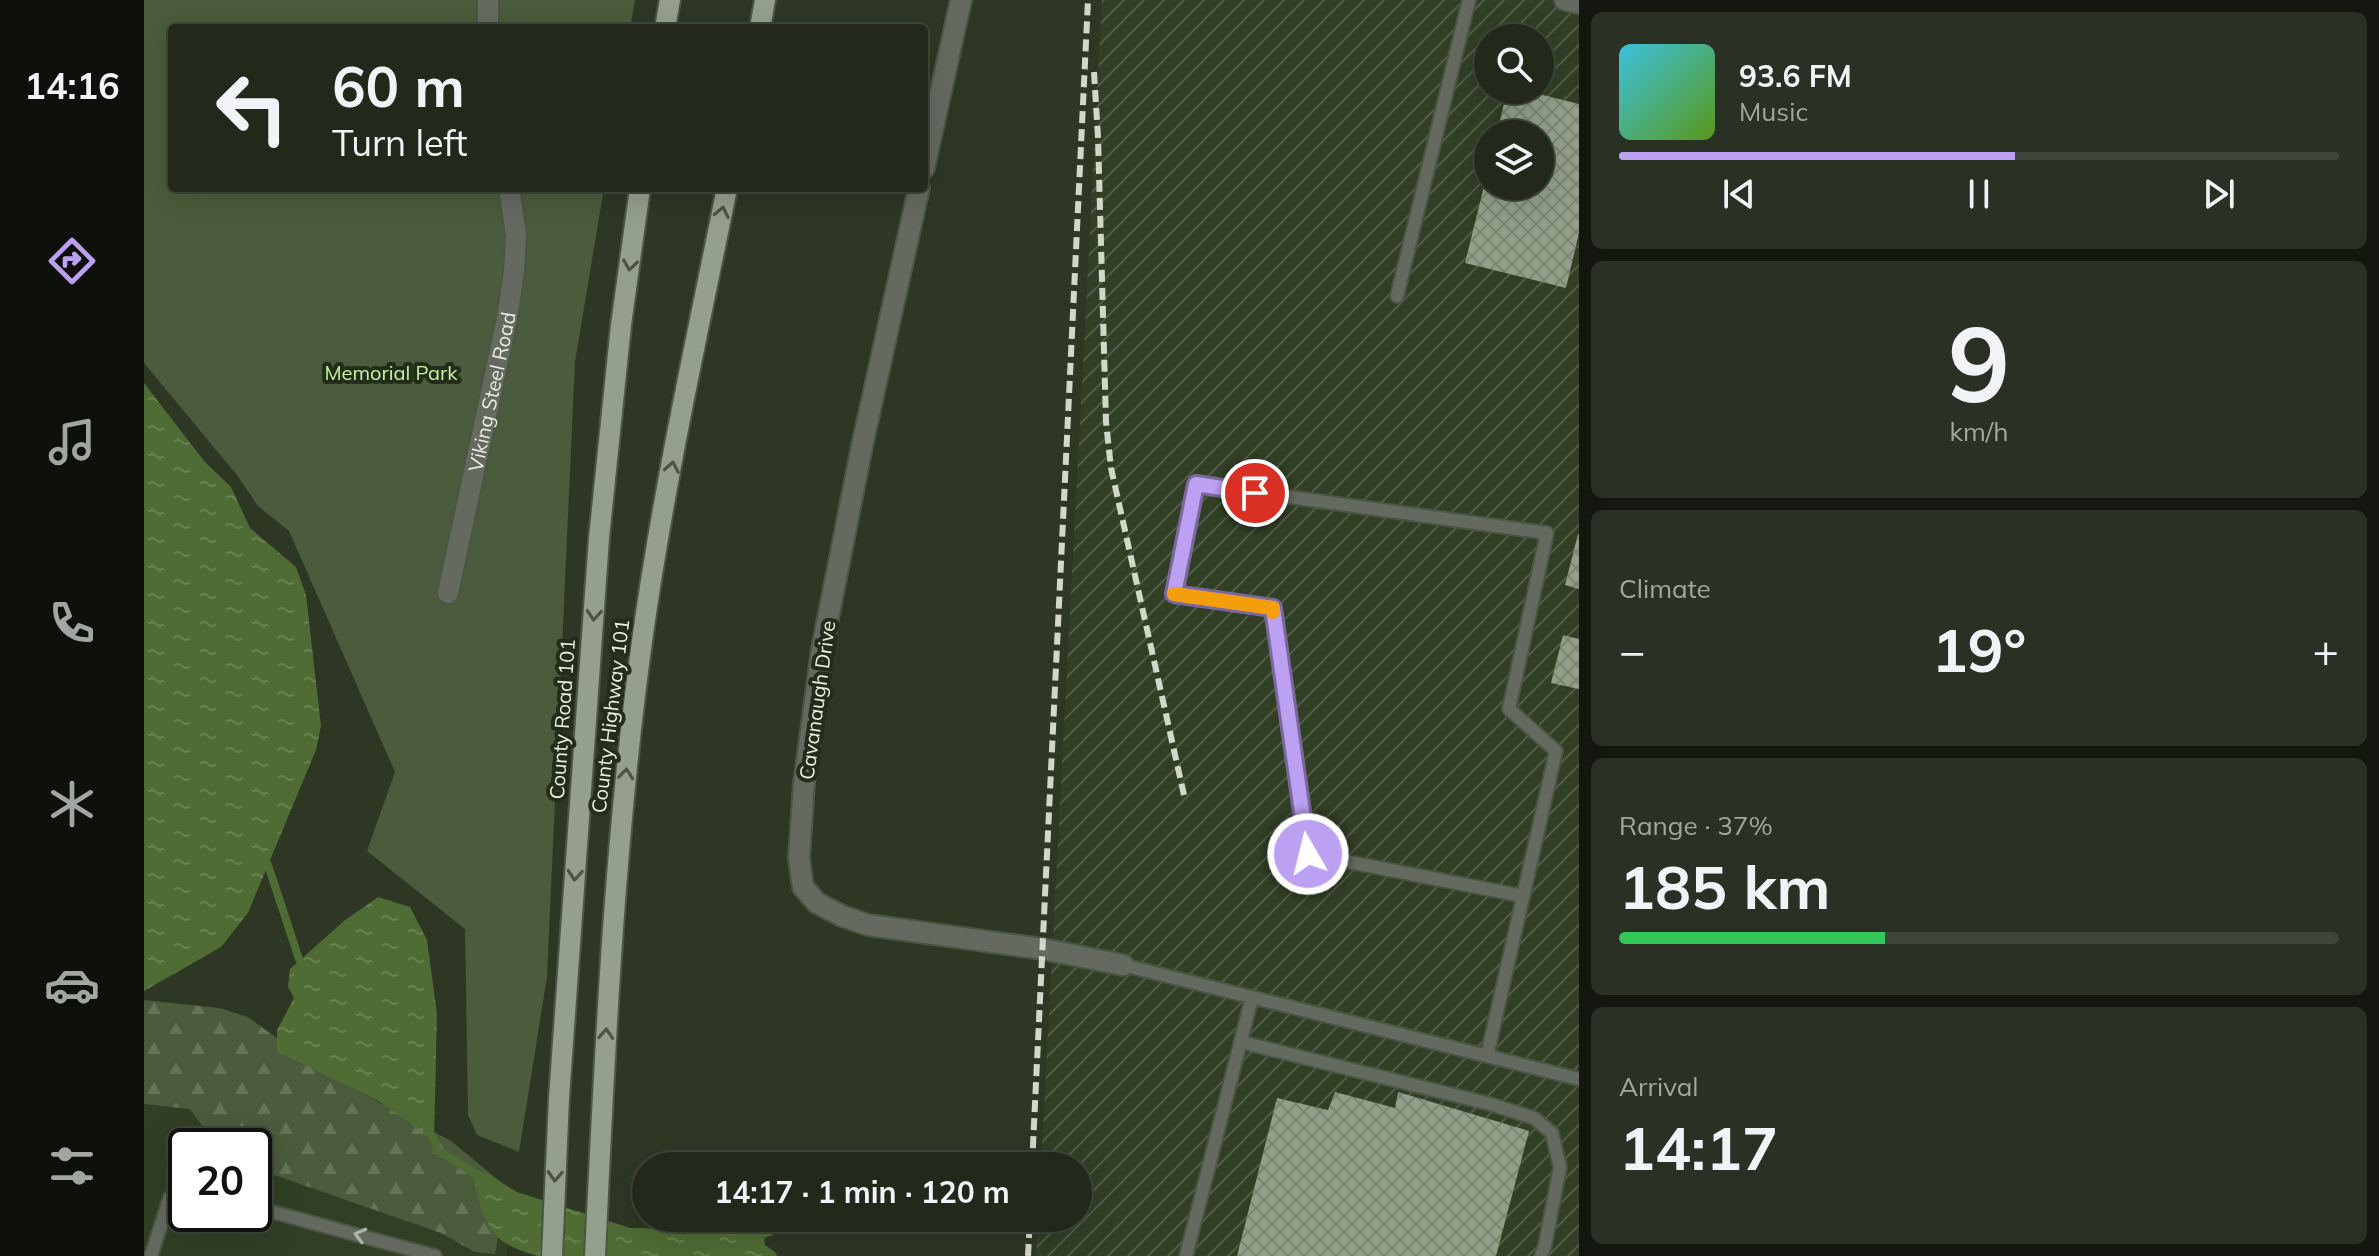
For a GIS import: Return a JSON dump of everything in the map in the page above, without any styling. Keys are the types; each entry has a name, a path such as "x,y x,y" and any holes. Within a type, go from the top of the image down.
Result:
{"main road":[{"path":"666,24 670,0"},
{"path":"761,24 765,0"},
{"name":"County Road 101","path":"552,1256 559,1098 602,506 621,325 639,192"},
{"name":"County Highway 101","path":"595,1256 614,890 643,632 691,363 726,192"}],"street":[{"path":"488,0 488,24"},
{"path":"928,150 961,0"},
{"path":"1565,0 1579,3"},
{"name":"Viking Steel Road","path":"448,593 507,318 516,235 510,192"},
{"name":"Cavanaugh Drive","path":"918,192 862,446 822,649 804,783 799,858 803,887 817,903 868,925 1043,949 1123,965"}],"lane":[{"path":"1397,296 1469,0"},
{"path":"1487,1056 1556,751 1509,709 1547,533 1196,484 1174,594 1273,608 1308,854 1523,896"},
{"path":"1123,965 1579,1079"},
{"path":"1186,1256 1252,997"},
{"path":"1241,1042 1490,1104 1534,1118 1552,1133 1560,1167 1541,1256"},
{"path":"151,1256 168,1203"},
{"path":"272,1212 435,1256"}],"shaded area":[{"path":"1102,0 1579,0 1579,1256 1036,1256 1037,1232 1092,1232 1092,1152 1042,1152"},
{"path":"144,1010 326,1074 507,1187 507,1256 144,1256"}],"green space":[{"name":"Memorial Park","path":"144,0 635,0 631,24 168,24 168,192 603,192 575,362 547,977 519,1152 477,1135 468,1115 465,929 367,851 395,772 289,531 258,506 236,474 144,363"},
{"path":"144,1000 219,1008 248,1017 326,1074 451,1141 507,1187 495,1254 475,1252 441,1233 272,1174 272,1128 204,1128 190,1109 144,1104"}],"water":[{"path":"144,383 204,461 231,487 250,528 296,567 306,595 321,726 316,750 248,913 221,947 144,991"},
{"path":"378,897 410,907 427,940 437,1014 434,1139 378,1101 277,1051 277,1030 294,998 288,987 290,969 344,921"},
{"path":"469,1170 488,1174 517,1192 632,1228 632,1232 763,1232 765,1245 777,1256 537,1256 514,1248 493,1231 483,1213"}],"building":[{"path":"1554,98 1579,104 1579,233 1566,288 1465,263 1481,200 1554,200 1554,120 1500,120 1504,104 1554,104"},
{"path":"1579,534 1579,589 1565,585"},
{"path":"1563,635 1579,639 1579,689 1551,683"},
{"path":"1335,1092 1395,1108 1398,1092 1529,1131 1496,1256 1237,1256 1277,1098 1328,1110"}],"waterway":[{"path":"264,859 304,966"},
{"path":"427,1130 437,1150 478,1175"},
{"path":"756,1237 769,1232"}],"railway":[{"path":"1033,1152 1088,0"},
{"path":"1094,72 1106,422 1111,468 1184,795"},
{"path":"1028,1256 1029,1232"}],"slow traffic":[{"path":"1174,594 1273,608 1273,612"}],"route":[{"path":"1255,493 1196,484 1174,594 1273,608 1308,854"}]}
